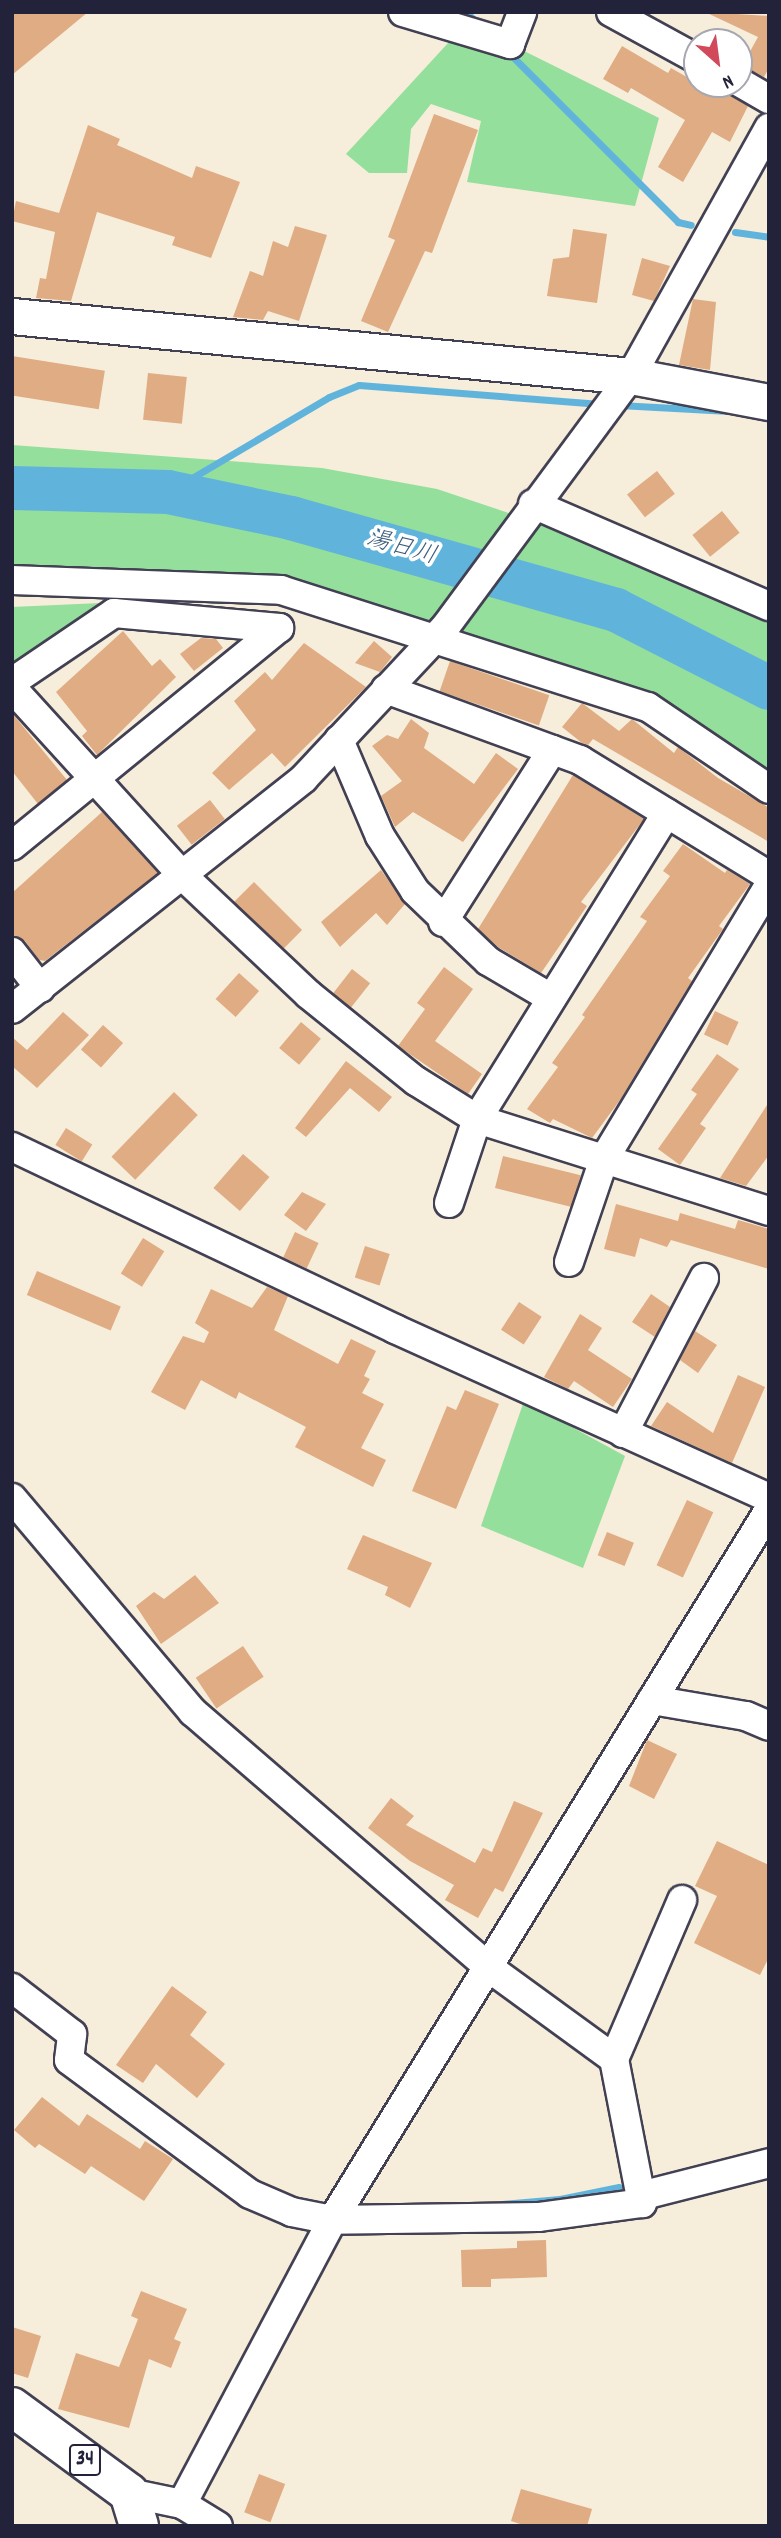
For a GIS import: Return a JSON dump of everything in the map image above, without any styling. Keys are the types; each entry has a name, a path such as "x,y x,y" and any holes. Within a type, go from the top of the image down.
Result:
{"main road":[{"name":"34","path":"12,2407 134,2509"}],"street":[{"path":"403,12 510,44 522,12"},
{"path":"611,12 683,52"},
{"path":"753,90 769,99"},
{"path":"12,1009 184,877 304,778 441,631 518,529 533,504 626,383 769,128"},
{"path":"12,316 626,383 760,401"},
{"path":"533,504 769,606"},
{"path":"12,580 281,590 441,631 648,707 769,789"},
{"path":"12,682 114,613 279,628 97,780 12,846"},
{"path":"12,688 184,877 308,994 416,1081 477,1119 769,1211"},
{"path":"386,689 580,760 769,876"},
{"path":"339,740 380,836 415,891 443,922 488,961 549,997"},
{"path":"443,922 552,750"},
{"path":"449,1203 477,1119 549,997 667,813"},
{"path":"569,1262 604,1159 769,884"},
{"path":"12,952 40,988"},
{"path":"12,1147 623,1433 769,1498"},
{"path":"623,1433 704,1278"},
{"path":"12,1498 193,1712 488,1967 614,2059"},
{"path":"182,2504 337,2212 769,1510"},
{"path":"652,1700 746,1716 769,1726"},
{"path":"12,1988 70,2047 250,2194 292,2212 538,2217 642,2203 614,2059 682,1900"},
{"path":"640,2196 769,2163"},
{"path":"134,2509 182,2504 218,2526"}],"green space":[{"path":"489,39 510,44 659,118 635,206 467,182 481,121 431,104 411,129 407,173 369,173 346,154 449,42"},
{"path":"12,445 322,468 437,489 739,590 769,613 769,795 573,675 253,588 12,572"},
{"path":"101,603 12,672 12,607"},
{"path":"524,1401 625,1456 583,1568 481,1526"}],"building":[{"path":"12,12 88,12 12,75"},
{"path":"705,12 769,16 769,68 764,77 753,72 753,46 758,37 753,35 753,28 739,28"},
{"path":"622,46 668,73 671,68 683,75 683,98 735,98 748,106 730,142 712,132 683,182 658,167 685,120 631,88 628,93 603,79"},
{"path":"434,114 478,130 432,253 425,251 388,332 361,321 395,240 388,237"},
{"path":"88,125 120,139 117,145 192,178 196,166 240,182 211,258 172,245 175,237 97,212 71,301 36,298 40,278 46,279 55,232 12,221 16,201 59,213"},
{"path":"295,226 327,235 299,321 268,311 263,320 233,317 250,271 263,276 273,241 288,247"},
{"path":"573,229 607,234 597,303 547,296 553,259 569,257"},
{"path":"642,258 670,266 654,301 632,295"},
{"path":"693,299 716,302 710,370 679,365"},
{"path":"12,356 105,371 99,409 12,395"},
{"path":"148,373 187,377 182,424 143,420"},
{"path":"657,471 675,494 645,517 627,494"},
{"path":"722,511 740,533 710,557 692,535"},
{"path":"123,631 152,666 160,659 176,677 97,755 82,736 87,731 56,692"},
{"path":"201,638 216,639 223,648 194,671 180,654"},
{"path":"374,641 392,657 380,672 355,663"},
{"path":"304,643 366,687 285,767 272,753 229,790 212,773 256,730 234,701 265,672 272,680"},
{"path":"450,661 549,695 539,725 440,691"},
{"path":"582,703 619,731 632,719 674,753 678,747 718,778 769,808 769,842 593,739 588,745 582,743 562,727"},
{"path":"12,713 67,780 38,804 12,771"},
{"path":"411,719 429,733 424,748 474,784 496,753 518,769 463,842 413,812 395,827 381,796 402,781 372,746 387,735 398,739"},
{"path":"573,775 644,819 581,902 587,906 541,973 498,947 478,929"},
{"path":"210,800 225,819 192,845 177,826"},
{"path":"102,812 158,873 45,961 39,960 25,941 12,936 12,893"},
{"path":"683,844 725,873 727,870 750,884 719,926 723,929 688,978 692,981 620,1100 592,1138 553,1119 550,1123 527,1109 558,1067 552,1063 585,1017 582,1015 647,921 640,917 670,876 663,871"},
{"path":"381,870 405,904 387,925 376,913 340,947 321,922"},
{"path":"254,882 302,930 282,950 234,902"},
{"path":"444,967 473,989 435,1041 482,1074 468,1094 398,1046 425,1009 417,1003"},
{"path":"352,969 370,983 351,1008 333,993"},
{"path":"239,973 259,991 236,1017 216,999"},
{"path":"715,1011 739,1022 728,1046 704,1035"},
{"path":"63,1012 89,1035 37,1088 12,1066 12,1037 27,1050"},
{"path":"301,1022 321,1039 299,1065 279,1048"},
{"path":"103,1025 123,1043 101,1068 81,1050"},
{"path":"717,1054 739,1069 700,1124 706,1128 680,1165 658,1149 697,1094 691,1090"},
{"path":"346,1061 392,1097 379,1112 350,1088 306,1137 295,1128"},
{"path":"174,1092 198,1115 135,1180 111,1157"},
{"path":"769,1102 769,1155 746,1186 720,1178"},
{"path":"66,1128 92,1144 82,1161 55,1145"},
{"path":"243,1154 269,1177 240,1211 213,1188"},
{"path":"503,1156 581,1175 573,1207 495,1188"},
{"path":"302,1192 326,1204 306,1231 284,1215"},
{"path":"616,1204 678,1221 680,1213 735,1229 738,1220 769,1229 769,1269 671,1240 667,1247 640,1238 635,1257 604,1249"},
{"path":"295,1232 319,1243 307,1268 283,1257"},
{"path":"143,1238 164,1251 142,1287 121,1274"},
{"path":"365,1246 390,1254 380,1285 355,1277"},
{"path":"37,1271 121,1307 111,1330 27,1295"},
{"path":"267,1287 288,1296 274,1330 338,1364 351,1339 376,1351 364,1376 370,1379 362,1393 384,1404 361,1448 386,1460 373,1487 295,1447 306,1427 239,1392 236,1399 201,1380 185,1410 151,1392 183,1336 204,1343 209,1332 195,1323 211,1289 252,1308"},
{"path":"651,1294 670,1307 655,1337 632,1322"},
{"path":"519,1302 542,1317 524,1344 501,1330"},
{"path":"580,1314 602,1328 588,1350 632,1379 613,1407 574,1381 568,1389 544,1377"},
{"path":"695,1331 717,1345 698,1373 680,1360"},
{"path":"738,1375 765,1387 732,1463 651,1426 667,1402 713,1433"},
{"path":"465,1390 499,1404 456,1509 412,1491 447,1406 456,1410"},
{"path":"687,1500 713,1512 683,1578 657,1565"},
{"path":"607,1532 634,1543 625,1566 598,1555"},
{"path":"363,1535 432,1563 410,1608 385,1595 388,1587 347,1569"},
{"path":"195,1575 219,1603 161,1644 136,1606 154,1592 164,1599"},
{"path":"243,1646 264,1677 216,1709 196,1678"},
{"path":"647,1740 677,1754 654,1799 629,1786"},
{"path":"391,1798 414,1816 406,1825 475,1863 483,1848 492,1852 514,1801 543,1813 503,1892 495,1888 478,1918 445,1900 454,1885 410,1861 368,1828"},
{"path":"717,1841 769,1865 769,1957 760,1975 694,1943 717,1896 695,1886"},
{"path":"172,1986 207,2012 190,2035 225,2064 197,2098 156,2064 143,2083 116,2065"},
{"path":"42,2097 79,2126 87,2114 140,2149 145,2141 173,2159 144,2201 91,2166 85,2174 39,2144 35,2148 14,2130"},
{"path":"546,2240 547,2277 491,2279 491,2287 462,2287 461,2250 517,2248 517,2241"},
{"path":"141,2291 187,2309 174,2339 181,2342 171,2368 149,2359 129,2428 58,2409 76,2353 119,2367 138,2319 131,2316"},
{"path":"12,2327 41,2336 28,2378 12,2373"},
{"path":"259,2474 285,2484 270,2522 244,2512"},
{"path":"521,2489 592,2509 587,2526 526,2526 511,2521"}],"waterway":[{"path":"466,12 476,22"},
{"path":"509,53 678,222 691,225"},
{"path":"735,232 769,237"},
{"path":"168,492 329,397 359,385 600,404"},
{"path":"619,405 729,411"},
{"name":"湯日川","path":"12,488 168,492 291,518 616,610 769,688"},
{"path":"502,2204 560,2199 619,2187"}]}
